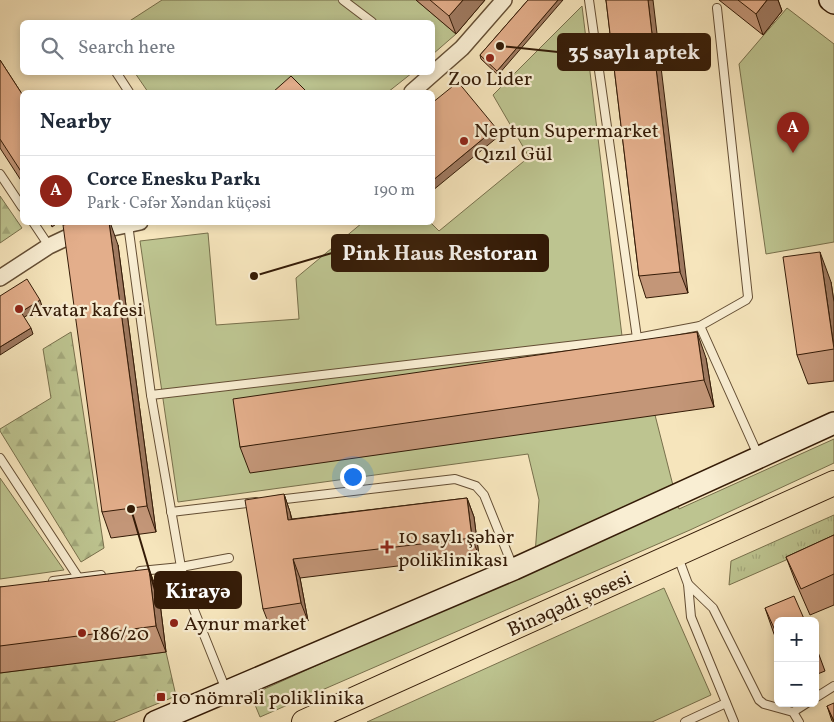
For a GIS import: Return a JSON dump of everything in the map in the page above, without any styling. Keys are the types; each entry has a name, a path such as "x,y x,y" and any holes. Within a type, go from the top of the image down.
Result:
{"main road":[{"name":"Binəqədi şosesi","path":"304,722 677,556 834,483"}],"street":[{"path":"435,70 462,48 504,0"},
{"path":"830,0 834,3"},
{"path":"414,90 430,75"},
{"path":"0,278 49,246 66,238 125,225"},
{"path":"155,722 514,569 834,423"}],"lane":[{"path":"343,0 369,20"},
{"path":"589,0 637,338"},
{"path":"151,395 637,338 700,326 748,297 717,8"},
{"path":"118,75 128,90"},
{"path":"0,174 20,204"},
{"path":"35,225 49,246"},
{"path":"134,225 151,395 181,567 190,600 227,692"},
{"path":"700,326 759,457"},
{"path":"0,458 78,577"},
{"path":"171,512 455,479 476,486 484,495 514,569"},
{"path":"677,556 688,584 691,617 734,722"},
{"path":"134,571 181,567 229,558"},
{"path":"48,581 106,574"},
{"path":"688,584 713,608 759,700 764,704 793,712 799,722"},
{"path":"819,695 834,686"},
{"path":"685,722 726,703"},
{"path":"793,712 801,707"}],"green space":[{"path":"162,0 416,0 456,34 435,52 435,20 131,20"},
{"path":"582,6 626,369 655,415 679,509 834,439 834,463 690,530 260,717 251,695 534,568 539,500 528,454 178,502 140,241 208,233 216,325 299,319 296,278 360,225 433,225 439,231 529,157 493,95"},
{"path":"787,8 834,44 834,242 766,254 739,64"},
{"path":"136,75 409,75 391,90 147,90"},
{"path":"0,196 22,228 0,243"},
{"path":"71,332 104,548 81,562 0,431 0,429 51,398 43,349"},
{"path":"0,478 64,570 0,579"},
{"path":"834,515 834,539 729,585 731,561"},
{"path":"664,588 711,695 652,722 367,722"},
{"path":"166,652 176,696 113,722 0,722 0,673"}],"building":[{"path":"430,0 463,0 449,16"},
{"path":"528,0 558,0 497,71 480,55"},
{"path":"606,0 648,0 680,272 639,276"},
{"path":"738,0 767,0 756,14"},
{"path":"0,60 20,91 20,170 0,139"},
{"path":"291,76 305,90 275,90"},
{"name":"Neptun Supermarket Qızıl Gül","path":"458,82 496,128 435,179 435,101"},
{"path":"63,225 109,225 147,506 102,512"},
{"path":"820,252 834,349 797,355 783,257"},
{"path":"27,279 40,300 21,312 31,328 0,347 0,296"},
{"path":"697,332 704,380 240,447 233,399"},
{"path":"284,494 288,520 467,498 472,538 293,559 301,603 263,609 245,500"},
{"path":"834,535 834,574 801,589 786,557"},
{"path":"149,569 156,626 0,646 0,587"},
{"path":"794,596 803,617 774,617 774,628 765,608"},
{"path":"834,703 834,721 827,706"}],"place":[{"name":"35 saylı aptek","path":"500,46"},
{"name":"Zoo Lider","path":"490,58"},
{"name":"Neptun Supermarket Qızıl Gül","path":"464,141"},
{"name":"Corce Enesku Parkı","path":"793,153"},
{"name":"Pink Haus Restoran","path":"254,276"},
{"name":"Avatar kafesi","path":"19,309"},
{"name":"Kirayə","path":"131,509"},
{"name":"10 saylı şəhər poliklinikası","path":"387,547"},
{"name":"Aynur market","path":"174,623"},
{"name":"186/20","path":"82,633"},
{"name":"10 nömrəli poliklinika","path":"161,697"}]}
